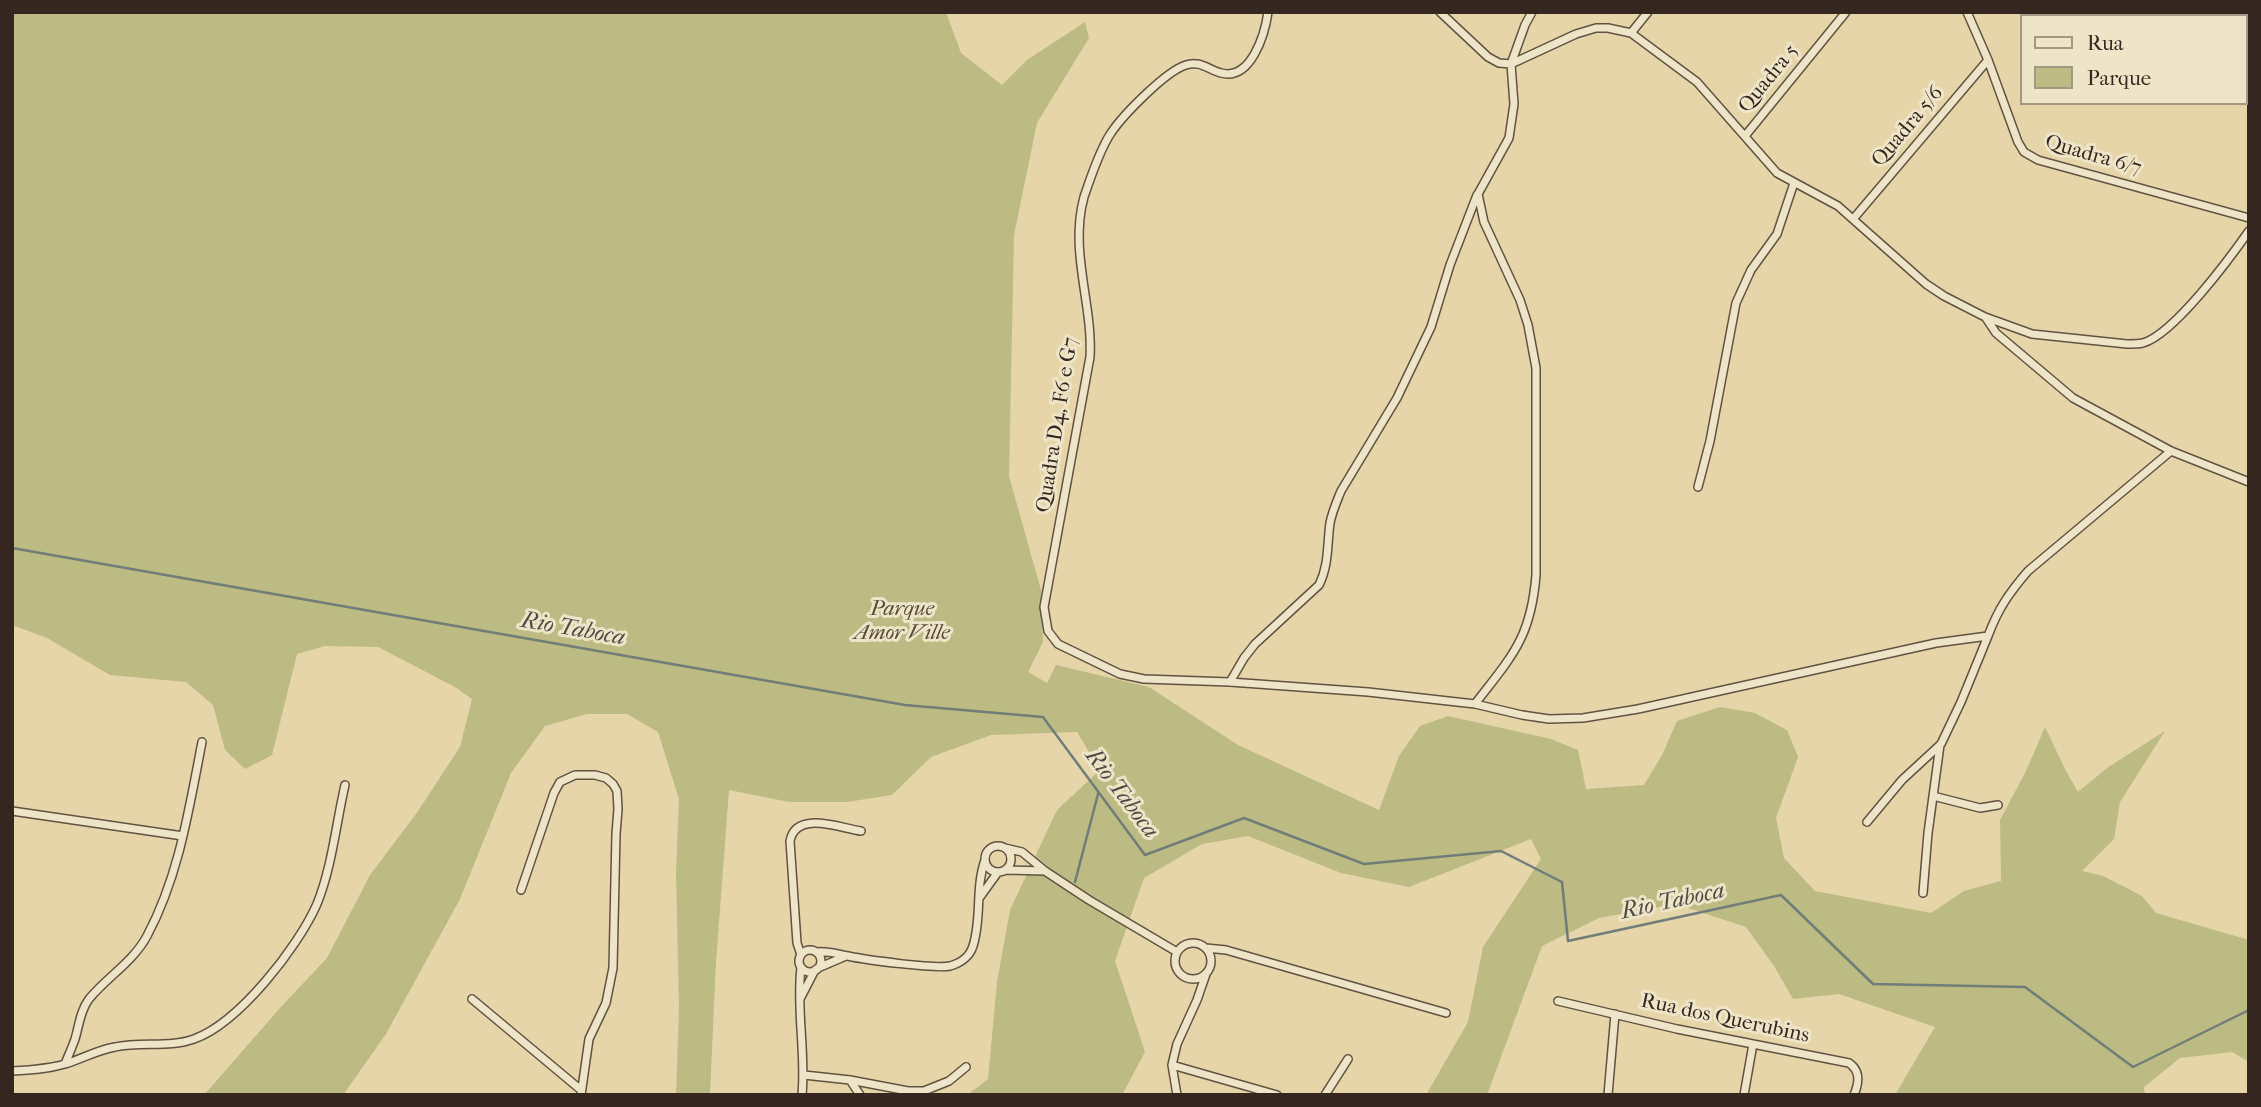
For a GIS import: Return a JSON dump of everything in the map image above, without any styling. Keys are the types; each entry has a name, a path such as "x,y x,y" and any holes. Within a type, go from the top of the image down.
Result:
{"street":[{"name":"Quadra D4, F6 e G7","path":"1230,682 1144,679 1120,674 1058,644 1048,631 1044,607 1090,357 1091,335 1079,250 1084,198 1110,134 1128,113 1167,77 1188,64 1206,66 1227,74 1242,70 1249,63 1257,46 1268,12"},
{"path":"1440,12 1488,57 1511,64 1576,34 1608,28 1631,33 1697,82 1777,173 1826,198 1854,218 1926,284 1944,296 1985,317 2032,334 2099,343 2142,344 2178,317 2210,283 2249,231"},
{"path":"1532,12 1511,64 1514,104 1509,138 1478,194 1450,265 1430,327 1397,398 1341,491 1331,521 1326,572 1319,585 1255,644 1230,682 1368,692 1475,704 1549,719 1583,718 1638,709 1936,643 1988,636"},
{"path":"1631,33 1648,12"},
{"name":"Quadra 5","path":"1745,136 1846,12"},
{"path":"1967,12 1988,60"},
{"name":"Quadra 5/6","path":"1854,218 1988,60"},
{"name":"Quadra 6/7","path":"1988,60 2024,152 2038,160 2249,218"},
{"path":"1698,487 1710,441 1736,303 1751,270 1777,234 1794,183"},
{"path":"1475,704 1512,656 1522,637 1534,603 1536,552 1536,368 1520,300 1484,222 1478,194"},
{"path":"2236,249 2249,245"},
{"path":"1985,317 1996,333 2073,398 2171,450 2249,482"},
{"path":"1923,893 1941,744 2007,594 2028,571 2171,450"},
{"path":"65,1064 75,1041 83,1010 89,1000 117,974 145,940 171,882 202,742"},
{"path":"1867,822 1902,780 1941,744"},
{"path":"521,890 560,782 570,776 595,775 613,784 617,791 618,809 615,834 613,968 606,1003 589,1039 581,1092"},
{"path":"12,1071 65,1064 114,1047 192,1040 224,1022 278,965 304,930 317,903 326,874 345,785"},
{"path":"1933,796 1979,808 1998,805"},
{"path":"12,811 183,836"},
{"path":"802,1095 804,1075 800,1000 801,954 797,937 790,841 793,831 810,822 861,831"},
{"path":"801,954 805,951 830,951 846,956 941,966 965,959 973,948 981,874 987,853 993,847 1022,852 1045,872 1177,952"},
{"path":"978,901 1011,859 1005,848"},
{"path":"985,860 988,867 1002,871 1045,872"},
{"path":"797,937 821,960 800,1000"},
{"path":"1177,952 1190,943 1226,950 1446,1013"},
{"path":"1206,948 1211,963"},
{"path":"1177,1095 1172,1066 1177,1044 1211,963 1226,950"},
{"path":"1177,952 1176,967 1181,974 1191,979 1206,974"},
{"path":"801,967 805,970 816,969 846,956"},
{"path":"1191,979 1197,1000"},
{"path":"472,999 581,1092"},
{"name":"Rua dos Querubins","path":"1558,1001 1677,1029 1849,1063 1857,1073 1858,1082 1854,1095"},
{"path":"1608,1095 1615,1014"},
{"path":"1744,1095 1753,1044"},
{"path":"1325,1095 1348,1059"},
{"path":"1172,1066 1277,1095"},
{"path":"804,1075 908,1091 924,1091 949,1081 965,1067"},
{"path":"850,1080 860,1095"}],"green space":[{"name":"Parque Amor Ville","path":"12,12 946,12 961,53 1002,85 1027,60 1085,22 1089,38 1037,123 1014,235 1009,476 1041,590 1043,642 1028,672 1047,683 1056,665 1149,687 1238,745 1379,810 1399,756 1420,726 1448,716 1551,739 1578,750 1586,789 1644,785 1662,755 1677,721 1720,707 1755,713 1787,730 1798,757 1776,818 1784,858 1815,891 1931,913 1964,891 2001,881 2000,820 2045,727 2078,792 2107,768 2165,731 2120,802 2114,839 2082,871 2103,876 2142,896 2156,913 2249,940 2249,1062 2232,1052 2180,1058 2144,1087 2145,1095 1895,1095 1935,1027 1839,994 1793,999 1774,966 1746,927 1676,904 1599,918 1542,946 1487,1095 1426,1095 1468,1022 1483,947 1541,859 1531,839 1409,887 1341,873 1248,836 1202,844 1144,878 1115,961 1145,1052 1122,1095 967,1095 988,1079 997,982 1010,910 1057,810 1100,770 1077,732 991,735 931,757 892,795 847,802 789,802 729,790 716,962 710,1095 676,1095 679,1008 676,873 679,799 658,732 627,714 587,714 545,726 511,773 460,899 386,1034 343,1095 204,1095 327,958 370,875 416,814 460,747 472,699 455,687 378,647 325,646 297,654 272,755 245,769 225,750 213,705 186,682 110,675 47,638 12,625"}],"waterway":[{"name":"Rio Taboca","path":"12,548 905,705 1043,717 1145,855 1244,818 1364,864 1501,851 1562,882 1568,941 1781,895 1873,984 2025,987 2133,1067 2249,1010"},
{"path":"1075,882 1098,794"}]}
